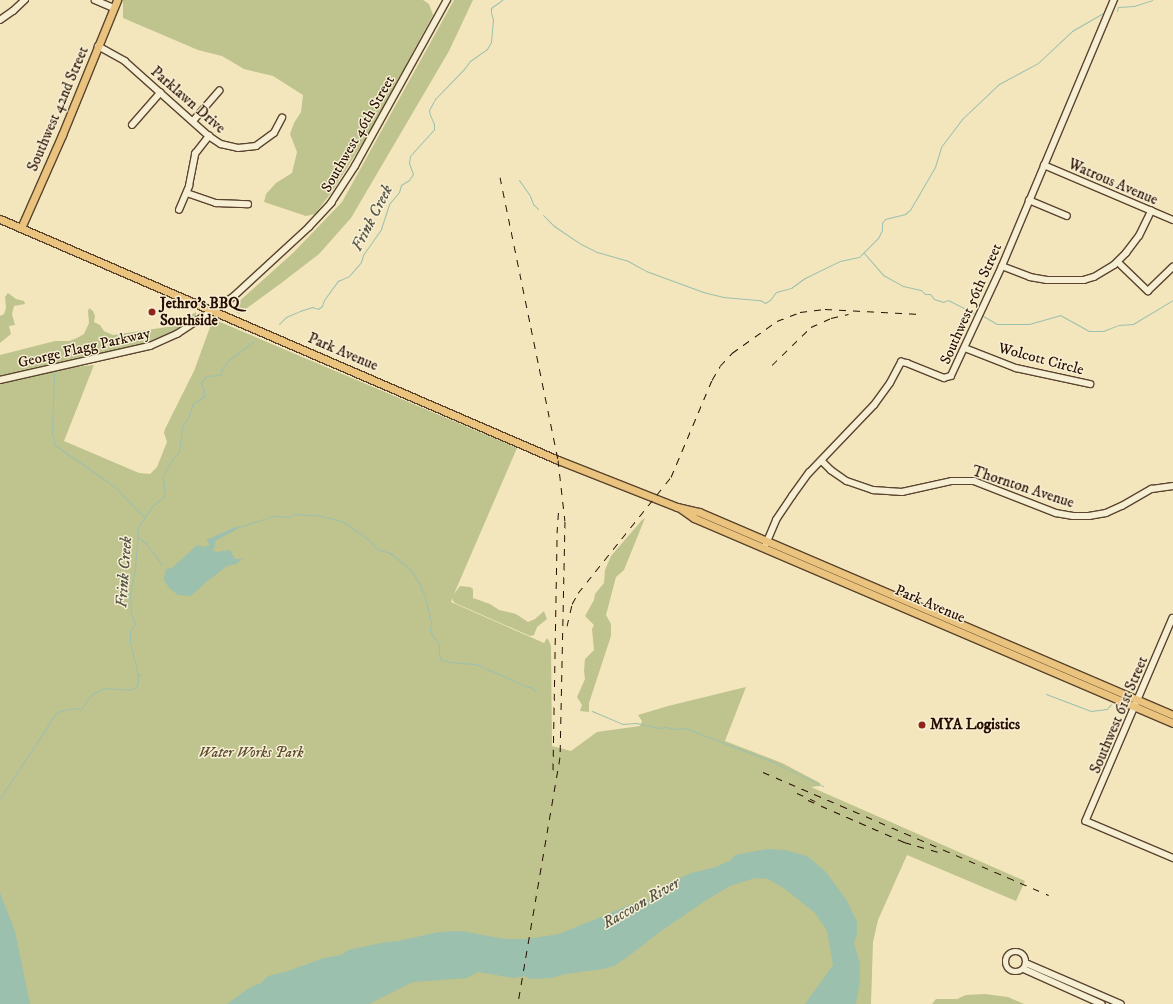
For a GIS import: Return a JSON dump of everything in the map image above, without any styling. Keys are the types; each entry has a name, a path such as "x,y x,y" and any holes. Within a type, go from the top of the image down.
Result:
{"main road":[{"name":"Southwest 42nd Street","path":"22,228 117,0"},
{"name":"Park Avenue","path":"0,219 558,460 677,506 700,512 766,544 1137,703 1173,715"},
{"name":"Park Avenue","path":"1137,703 1173,723"}],"street":[{"path":"0,20 25,0"},
{"path":"95,0 114,8"},
{"name":"Southwest 46th Street","path":"214,311 245,286 309,227 331,203 355,166 447,0"},
{"name":"Southwest 56th Street","path":"766,544 776,520 792,496 874,405 890,383 902,362 944,378 948,378 953,373 1002,266 1114,0"},
{"name":"Parklawn Drive","path":"98,46 119,57 209,136 221,144 230,147 252,147 267,139 276,130 282,118"},
{"path":"193,121 219,91"},
{"path":"132,124 160,93"},
{"path":"179,210 187,193 195,154 209,136"},
{"name":"Watrous Avenue","path":"1044,165 1173,220"},
{"path":"187,193 216,203 248,204"},
{"path":"1029,200 1067,216"},
{"path":"1002,266 1030,277 1069,281 1084,280 1094,277 1106,271 1118,262 1139,236 1151,211"},
{"path":"1118,262 1148,291 1173,267"},
{"name":"George Flagg Parkway","path":"0,380 138,350 177,334 214,311"},
{"name":"Wolcott Circle","path":"965,348 1016,368 1090,384"},
{"name":"Thornton Avenue","path":"822,461 831,470 843,478 873,490 906,491 952,481 974,481 1056,513 1073,516 1089,516 1106,513 1152,489 1173,486"},
{"name":"Southwest 61st Street","path":"1173,618 1086,821 1173,858"},
{"path":"1102,1004 1025,966 1121,1004"}],"green space":[{"path":"123,0 423,0 429,4 433,15 369,133 331,193 315,214 306,216 264,202 266,194 276,183 292,173 297,152 290,134 294,123 301,112 303,95 273,76 244,69 222,56 198,50 123,18"},
{"path":"454,0 473,0 449,51 351,218 319,254 239,314 233,310 235,305 293,253 342,202"},
{"path":"8,293 16,299 24,301 25,304 14,306 12,314 15,325 9,326 11,334 0,343 0,316 4,314 6,308 5,297"},
{"path":"89,308 93,311 95,316 94,322 100,325 104,331 113,335 174,326 196,312 196,317 174,332 138,347 0,377 0,355 55,341 69,341 84,334 89,323"},
{"name":"Water Works Park","path":"213,319 517,448 454,594 460,586 470,587 473,589 473,598 490,604 499,610 516,614 528,622 535,619 544,611 547,619 537,627 534,635 530,636 455,603 453,598 451,602 544,643 547,638 551,646 552,746 571,751 597,732 640,726 642,721 638,715 746,687 725,741 782,763 820,783 820,786 811,787 1025,881 1016,901 907,855 878,920 873,942 871,1004 0,1004 0,382 66,368 94,365 64,441 139,473 150,474 157,467 167,442 164,433 165,429 194,371"},
{"path":"645,518 624,570 616,577 606,615 611,624 611,636 589,703 589,712 580,711 582,705 577,697 585,679 585,659 594,650 592,629 594,625 585,616 594,600 595,594 604,583 605,570 611,556"},
{"path":"985,994 1008,997 1024,1004 932,1004 936,999 957,999 966,995"}],"water":[{"path":"238,526 239,528 215,541 215,547 212,550 217,552 230,550 235,559 243,559 236,564 227,566 191,596 178,595 169,588 164,580 166,569 172,568 197,545 203,547 210,545 206,540"},
{"name":"Raccoon River","path":"767,849 785,850 807,856 825,871 846,899 857,922 857,934 854,943 860,963 860,981 856,1004 805,1004 833,965 827,931 815,913 785,889 768,879 755,878 730,886 705,901 657,934 614,966 603,969 565,974 552,978 529,979 525,976 513,978 478,972 467,978 413,982 369,1004 227,1004 249,988 261,983 268,976 288,971 324,958 341,955 348,950 439,932 462,931 505,939 527,939 559,934 632,904 647,901 670,882 691,873 716,867 731,860 735,855"},
{"path":"0,893 15,931 30,1004 0,1004"}],"waterway":[{"name":"Frink Creek","path":"279,324 286,317 300,311 312,307 318,309 322,306 324,300 338,281 349,276 361,262 363,255 381,229 389,204 399,192 401,185 409,180 413,174 409,163 410,156 434,129 434,124 429,110 435,99 470,61 487,49 491,42 493,19 491,8 502,0"},
{"path":"1117,11 1118,7 1134,6 1152,0"},
{"path":"543,215 554,226 581,244 597,252 628,261 646,271 703,292 723,297 760,300 765,303 770,300 776,292 791,288 805,278 840,261 859,257 878,238 882,230 882,223 885,219 905,214 910,210 935,167 941,147 962,119 999,84 1038,63 1072,31 1103,13"},
{"path":"519,180 530,196 533,204 538,209"},
{"path":"864,253 883,275 903,286 921,290 925,294 930,294 934,299 943,302 948,300 976,314"},
{"path":"983,316 997,324 1029,324 1060,315 1089,331 1103,331 1119,325 1133,324 1173,300"},
{"name":"Frink Creek","path":"0,798 57,712 73,708 81,709 91,695 104,688 130,690 136,687 138,682 137,671 130,642 130,631 135,624 131,613 130,594 135,569 138,527 152,506 165,496 163,476 171,461 179,452 182,427 189,416 193,403 204,397 204,390 201,383 203,379 207,376 220,375 223,367 229,360 254,341"},
{"path":"50,356 51,362"},
{"path":"54,373 52,432 55,445 115,487 144,517"},
{"path":"239,527 273,516 289,517 294,514 316,515 342,521 368,539 377,549 390,553 410,569 424,594 431,622 430,631 439,645 439,655 441,660 476,664 536,691"},
{"path":"137,537 146,543 162,565"},
{"path":"1046,694 1091,711 1107,709 1111,704"},
{"path":"592,711 622,724 636,723 660,728 685,728 771,761 823,786"}],"railway":[{"path":"500,177 558,460 565,521 560,757 518,1004"},
{"path":"567,626 572,604 578,593 671,477 712,380 720,366 732,353 777,321 800,312 825,309 920,314"},
{"path":"772,365 811,327 831,318 849,314"},
{"path":"553,770 557,533 559,506"},
{"path":"763,772 1049,895"},
{"path":"797,793 815,801"},
{"path":"808,800 904,842 938,852"}],"place":[{"name":"Jethro's BBQ Southside","path":"152,312"},
{"name":"MYA Logistics","path":"922,725"}]}
